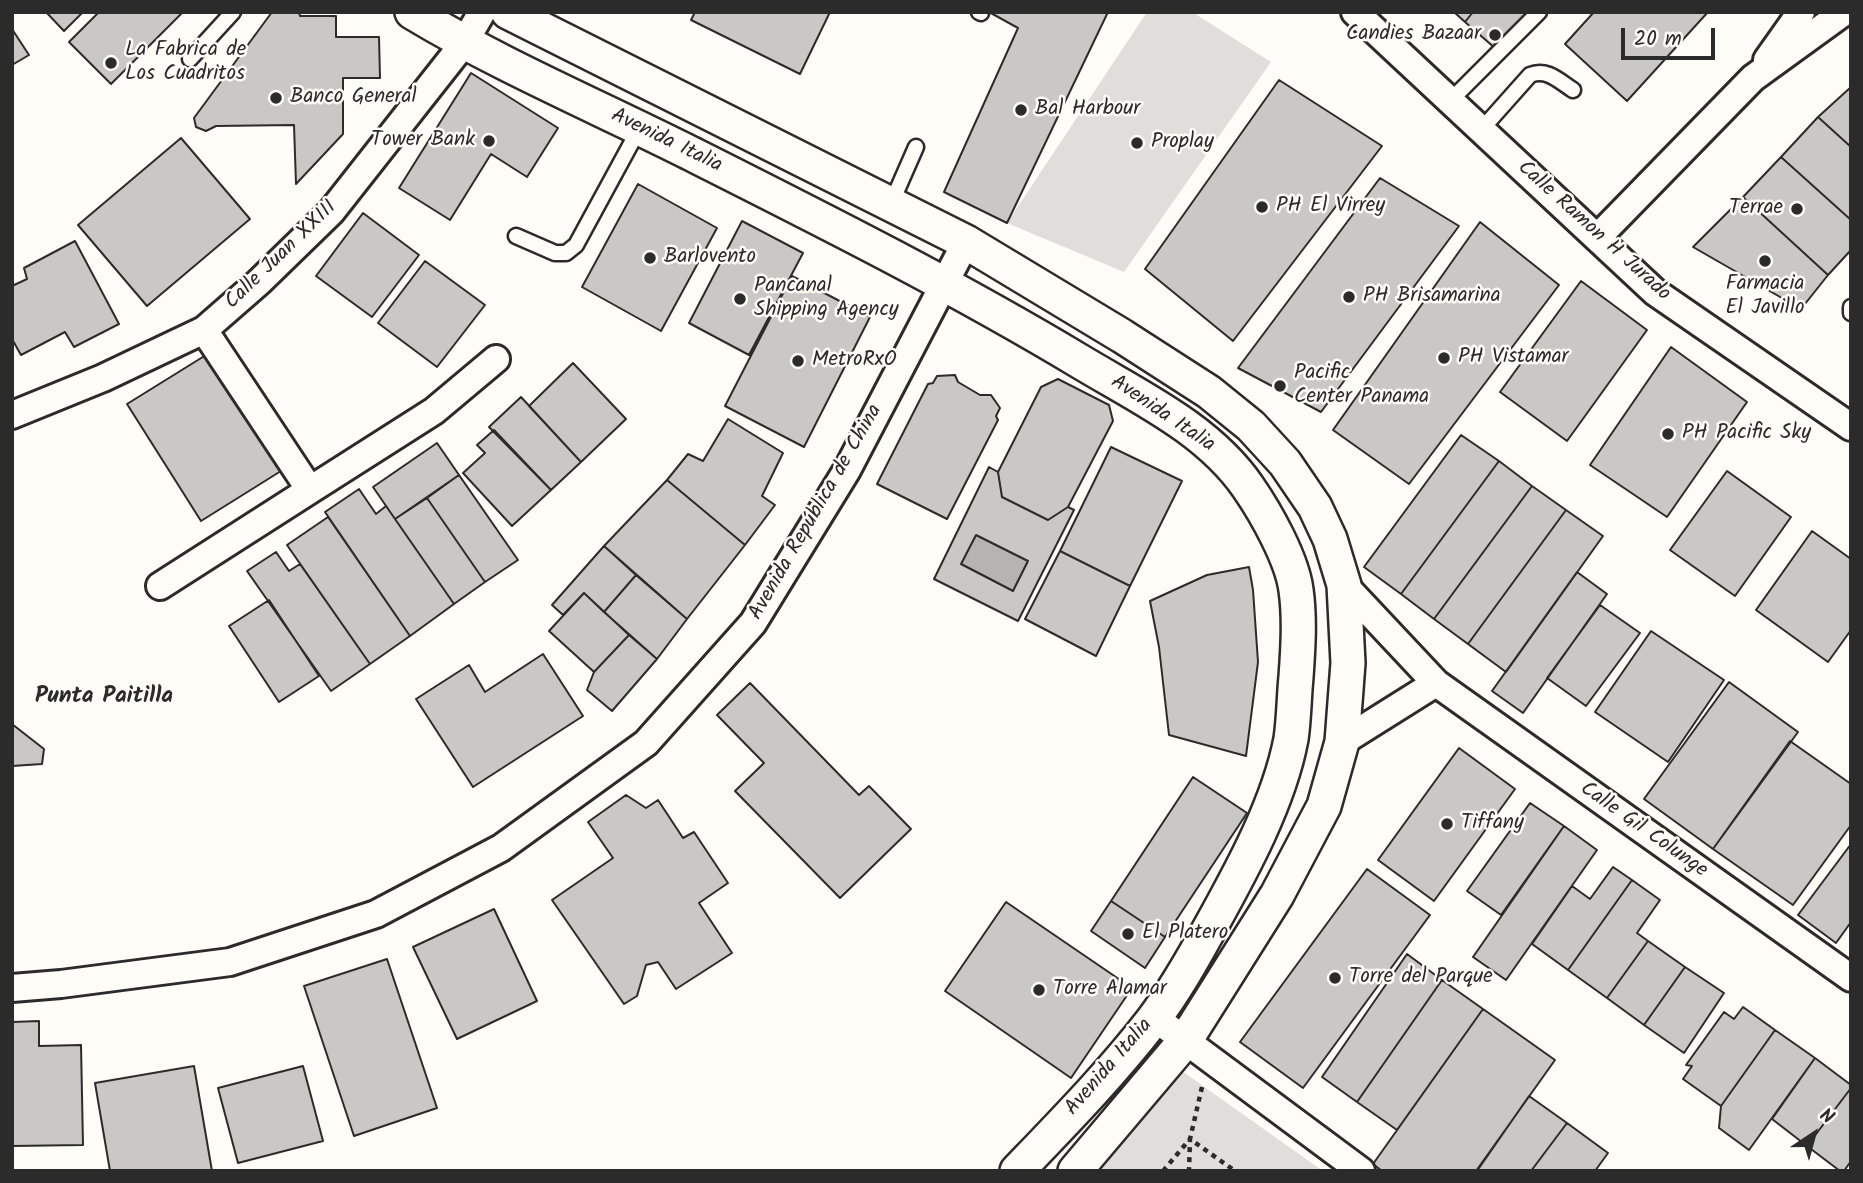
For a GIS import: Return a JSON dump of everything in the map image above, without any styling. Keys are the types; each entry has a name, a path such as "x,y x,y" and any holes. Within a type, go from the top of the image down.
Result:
{"street":[{"name":"Avenida Italia","path":"412,12 464,43 639,129 943,285 1054,346 1197,433 1247,485 1278,538 1296,587 1298,653 1291,738 1276,792 1236,880 1195,956 1155,1018 1092,1093 1017,1171"},
{"name":"Calle Juan XXIII","path":"12,415 103,378 204,330 259,282 331,212 464,43 482,12"},
{"name":"Calle Ramon H Jurado","path":"1355,12 1655,292 1851,426"},
{"path":"1597,238 1753,78 1801,12"},
{"path":"1753,78 1844,12"},
{"name":"Avenida Italia","path":"517,14 966,243 1187,378 1251,426 1285,463 1315,507 1330,539 1344,585 1348,663 1342,742 1324,806 1283,884 1233,968 1197,1049 1075,1171"},
{"name":"Avenida República de China","path":"12,988 230,962 376,914 501,848 646,743 753,624 847,470 966,243"},
{"path":"204,330 310,490"},
{"path":"160,586 434,411 496,359"},
{"name":"Calle Gil Colunge","path":"1344,585 1436,683 1851,978"},
{"path":"1342,742 1436,683"},
{"path":"1155,1018 1361,1171"}],"lane":[{"path":"190,59 233,12"},
{"path":"1450,101 1539,12"},
{"path":"1481,130 1531,75 1546,73 1573,90"},
{"path":"516,236 555,253 566,253 576,245 639,129"},
{"path":"890,205 916,147"},
{"path":"1851,307 1851,313"}],"path":[{"path":"1189,1171 1197,1049"},
{"path":"1163,1171 1190,1139"},
{"path":"1190,1139 1235,1171"}],"shaded area":[{"name":"Proplay","path":"1147,12 1192,12 1271,62 1124,272 1007,223"},
{"path":"976,535 1028,561 1013,591 961,564"},
{"path":"1179,1069 1323,1171 1087,1171"}],"building":[{"path":"46,12 83,12 64,31"},
{"name":"La Fabrica de Los Cuadritos","path":"99,12 183,12 111,84 69,42"},
{"name":"Banco General","path":"272,12 299,12 300,16 336,16 336,37 379,37 380,78 343,78 343,134 296,184 294,125 216,126 206,131 196,127 194,118"},
{"path":"695,12 830,12 800,74 691,20"},
{"name":"Bal Harbour","path":"989,12 1108,12 1007,223 944,192 1018,28"},
{"path":"1454,12 1473,12 1465,22"},
{"name":"Candies Bazaar","path":"1473,12 1531,12 1496,49 1465,22"},
{"path":"1594,12 1708,12 1627,101 1565,44"},
{"path":"12,29 29,55 12,65"},
{"name":"Tower Bank","path":"471,73 558,128 527,177 491,154 450,220 399,188"},
{"name":"PH El Virrey","path":"1279,80 1382,146 1233,341 1145,269"},
{"path":"1851,87 1851,147 1818,117"},
{"path":"1818,117 1851,147 1851,220 1781,157"},
{"path":"181,138 250,219 147,306 78,225"},
{"name":"Terrae","path":"1781,157 1851,220 1851,250 1828,275 1743,197"},
{"name":"PH Brisamarina","path":"1380,178 1459,226 1321,412 1238,368"},
{"name":"Barlovento","path":"638,184 717,228 661,331 582,287"},
{"name":"Farmacia El Javillo","path":"1743,197 1828,275 1801,309 1693,247"},
{"path":"363,213 419,255 372,317 316,276"},
{"name":"Pancanal Shipping Agency","path":"742,221 803,253 749,355 689,323"},
{"name":"PH Vistamar","path":"1480,222 1559,285 1409,484 1333,430"},
{"path":"75,241 119,324 74,347 65,332 21,355 12,339 12,286 27,279 24,268"},
{"path":"425,261 485,305 437,367 378,323"},
{"name":"MetroRxO","path":"792,276 870,317 804,447 725,406"},
{"path":"1581,281 1647,330 1567,441 1500,392"},
{"name":"PH Pacific Sky","path":"1671,347 1747,402 1667,517 1590,465"},
{"path":"206,355 281,471 201,521 127,404"},
{"path":"573,363 626,419 581,462 529,406"},
{"path":"955,375 958,382 980,395 991,395 1000,408 996,416 998,420 947,519 877,484 928,384 933,383 937,376"},
{"path":"1058,379 1109,405 1113,421 1068,507 1048,520 1002,497 998,472 1041,387"},
{"path":"521,397 581,462 551,490 489,427"},
{"path":"728,419 783,453 762,496 775,505 745,545 667,480 688,454 703,461"},
{"path":"494,430 551,490 512,526 463,473 485,453 477,445"},
{"path":"1461,435 1499,461 1401,594 1364,567"},
{"path":"437,443 459,475 395,519 373,487"},
{"path":"1111,447 1182,481 1130,586 1060,551"},
{"path":"1499,461 1532,486 1434,619 1401,594"},
{"path":"989,467 998,472 1002,497 1048,520 1068,507 1074,510 1018,621 934,579","holes":["976,535 1028,561 1013,591 961,564"]},
{"path":"1727,471 1791,517 1735,596 1670,550"},
{"path":"459,475 518,560 485,582 427,498"},
{"path":"667,480 745,545 687,619 604,546"},
{"path":"1532,486 1566,510 1468,644 1434,619"},
{"path":"359,489 376,514 386,506 454,604 410,636 325,512"},
{"path":"427,498 485,582 454,604 395,519"},
{"path":"1566,510 1603,536 1506,672 1468,644"},
{"path":"328,517 410,636 370,664 287,545"},
{"path":"1812,531 1851,559 1851,630 1828,662 1756,610"},
{"path":"604,546 636,575 604,612 584,593 563,615 552,605"},
{"path":"1060,551 1130,586 1096,656 1025,619"},
{"path":"276,552 289,571 300,564 370,664 331,691 247,571"},
{"path":"1249,567 1258,662 1246,756 1169,735 1159,647 1150,601 1207,575"},
{"path":"1577,572 1607,594 1523,713 1492,691"},
{"path":"636,575 687,619 657,659 604,612"},
{"path":"584,593 629,635 594,672 549,631"},
{"path":"269,600 319,676 279,702 229,626"},
{"path":"1600,605 1640,633 1586,706 1547,678"},
{"path":"1651,631 1724,680 1668,762 1595,712"},
{"path":"629,635 657,659 612,711 587,690 594,672"},
{"path":"543,654 583,716 473,787 416,699 469,665 485,692"},
{"path":"1729,682 1798,732 1713,849 1644,799"},
{"path":"750,683 859,795 869,786 911,829 840,898 735,791 764,763 717,715"},
{"path":"12,724 44,749 42,764 12,766"},
{"path":"1790,741 1851,784 1851,825 1793,905 1713,849"},
{"name":"Tiffany","path":"1459,748 1515,789 1434,901 1378,860"},
{"path":"1193,777 1247,813 1165,937 1111,901"},
{"path":"626,795 646,808 658,800 683,838 694,832 728,883 699,903 732,953 676,989 658,962 646,965 637,996 624,1004 552,900 613,858 588,822"},
{"path":"1530,803 1564,826 1501,915 1467,891"},
{"path":"1564,826 1597,850 1506,980 1473,957"},
{"path":"1851,844 1851,922 1836,943 1798,915"},
{"path":"1613,867 1632,880 1568,970 1532,944 1572,886 1590,899"},
{"name":"Torre del Parque","path":"1367,869 1430,915 1303,1088 1240,1042"},
{"path":"1632,880 1660,900 1637,933 1648,941 1607,998 1568,970"},
{"name":"El Platero","path":"1111,901 1165,937 1145,968 1091,931"},
{"name":"Torre Alamar","path":"1006,902 1132,988 1071,1078 945,991"},
{"path":"494,909 537,1001 457,1039 413,947"},
{"path":"1648,941 1685,967 1644,1025 1607,998"},
{"path":"1407,954 1442,980 1357,1102 1322,1077"},
{"path":"387,959 437,1108 354,1136 304,986"},
{"path":"1685,967 1724,993 1684,1053 1644,1025"},
{"path":"1442,980 1483,1009 1397,1130 1357,1102"},
{"path":"1743,1007 1775,1030 1721,1106 1683,1079 1692,1066 1686,1065 1724,1012 1734,1019"},
{"path":"1483,1009 1555,1060 1476,1171 1382,1171 1373,1164"},
{"path":"39,1021 39,1046 81,1045 83,1145 12,1146 12,1022"},
{"path":"1775,1030 1815,1058 1749,1150 1719,1128 1721,1106"},
{"path":"1815,1058 1851,1085 1851,1088 1807,1146 1772,1119"},
{"path":"194,1066 212,1171 110,1171 95,1083"},
{"path":"303,1066 323,1141 238,1163 218,1088"},
{"path":"1851,1088 1851,1161 1844,1171 1840,1171 1807,1146"},
{"path":"1529,1096 1567,1123 1531,1171 1477,1171"},
{"path":"1567,1123 1608,1153 1595,1171 1531,1171"}],"place":[{"name":"Candies Bazaar","path":"1495,35"},
{"name":"La Fabrica de Los Cuadritos","path":"111,63"},
{"name":"Banco General","path":"276,98"},
{"name":"Bal Harbour","path":"1021,110"},
{"name":"Tower Bank","path":"489,141"},
{"name":"Proplay","path":"1137,143"},
{"name":"PH El Virrey","path":"1262,207"},
{"name":"Terrae","path":"1797,209"},
{"name":"Barlovento","path":"650,258"},
{"name":"Farmacia El Javillo","path":"1765,261"},
{"name":"PH Brisamarina","path":"1349,297"},
{"name":"Pancanal Shipping Agency","path":"740,299"},
{"name":"PH Vistamar","path":"1444,358"},
{"name":"MetroRxO","path":"798,361"},
{"name":"Pacific Center Panama","path":"1280,386"},
{"name":"PH Pacific Sky","path":"1668,434"},
{"name":"Tiffany","path":"1447,824"},
{"name":"El Platero","path":"1128,934"},
{"name":"Torre del Parque","path":"1335,978"},
{"name":"Torre Alamar","path":"1039,990"}],"district":[{"name":"Punta Paitilla","path":"104,698"}]}
